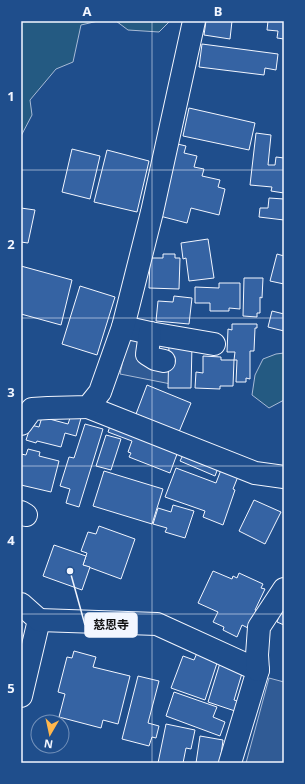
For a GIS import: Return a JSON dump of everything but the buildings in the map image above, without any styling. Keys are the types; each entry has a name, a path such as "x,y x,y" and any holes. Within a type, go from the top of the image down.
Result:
{"street":[{"path":"88,408 100,392 123,327 152,212 194,21"},
{"path":"123,327 214,344"},
{"path":"150,333 147,354 155,359 164,361"},
{"path":"21,424 32,410 48,408 88,408 255,473 284,477"},
{"path":"230,763 258,670 257,655 259,627 284,589"},
{"path":"21,604 39,620 157,624 258,670"},
{"path":"21,696 39,620"}],"shaded area":[{"path":"21,21 98,21 81,25 73,62 56,69 30,100 32,115 21,136"},
{"path":"116,21 170,21 159,32 128,30"},
{"path":"128,338 185,346 181,386 120,374"},
{"path":"284,353 284,400 269,408 252,395 255,375 263,359 276,354"},
{"path":"269,678 284,682 284,763 246,763"}],"place":[{"name":"慈恩寺","path":"70,571"}]}
